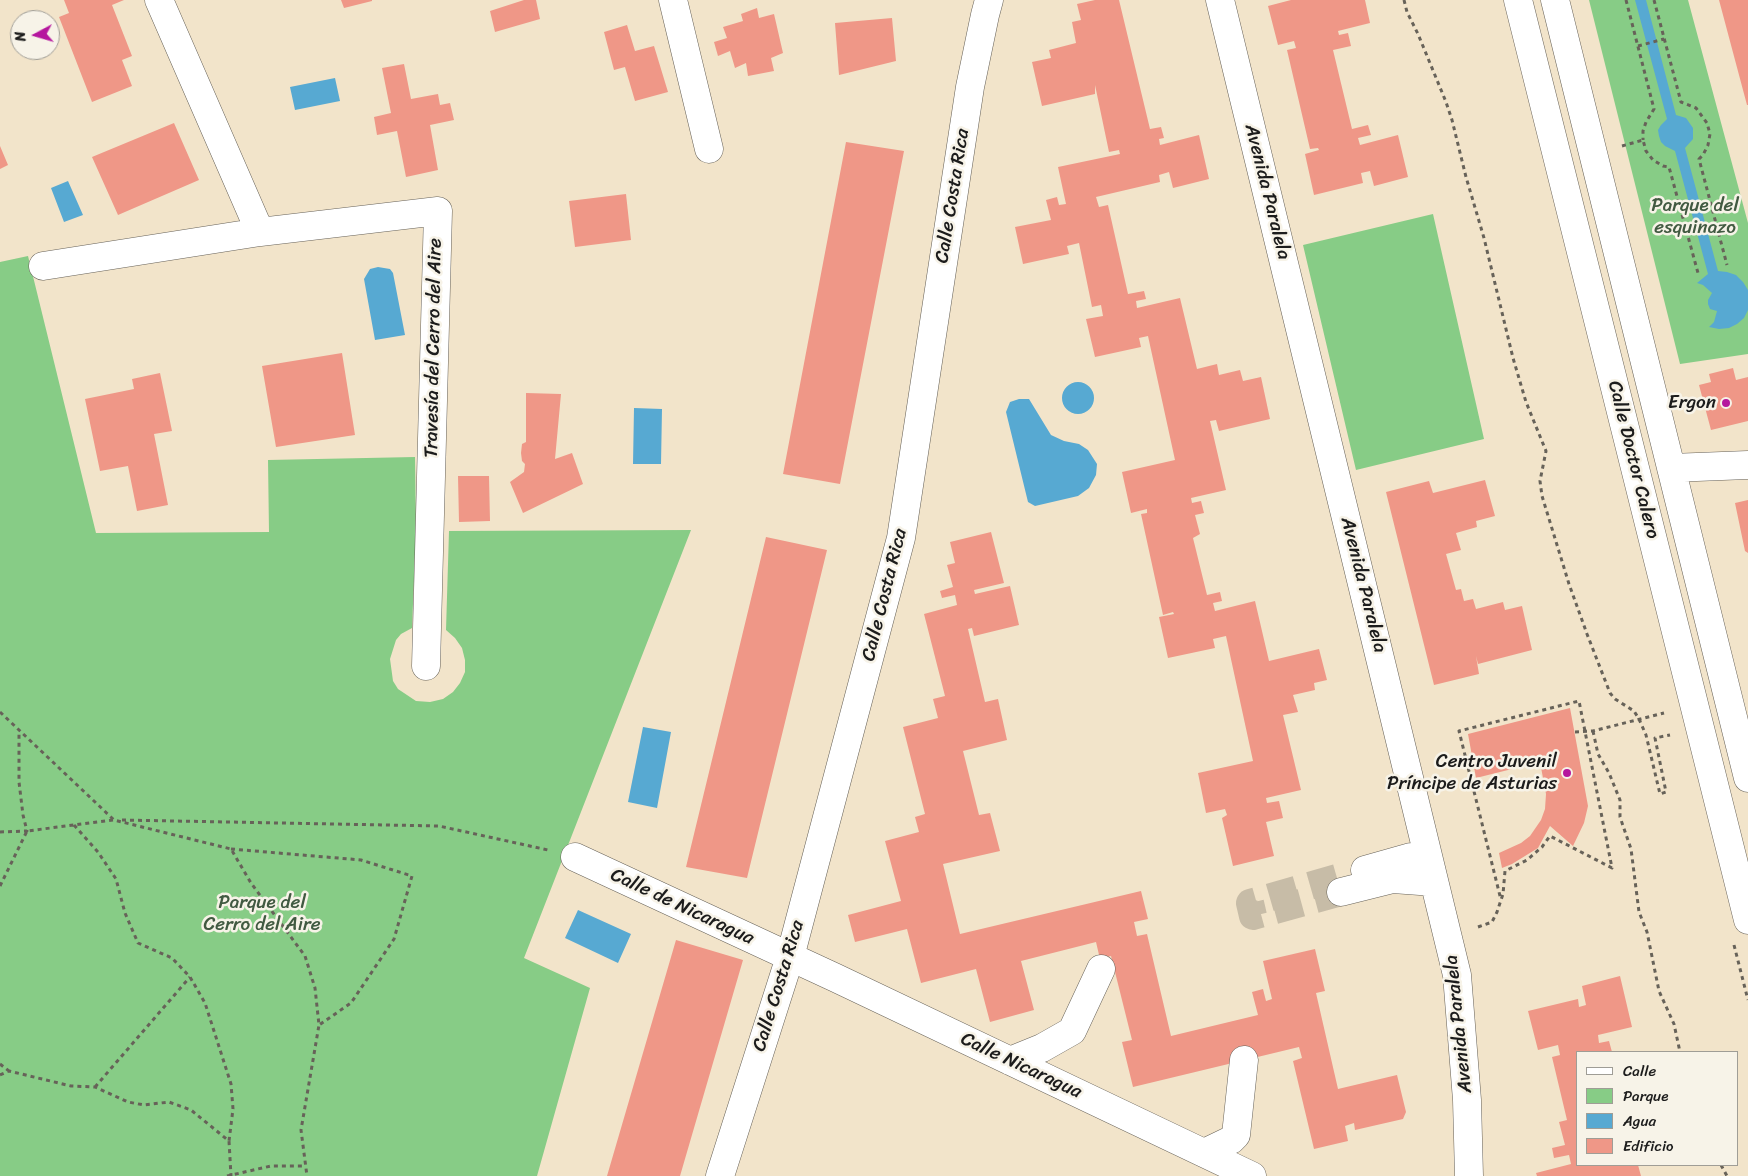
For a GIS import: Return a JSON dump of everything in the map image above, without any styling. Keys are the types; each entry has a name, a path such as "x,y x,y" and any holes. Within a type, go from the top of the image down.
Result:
{"street":[{"path":"159,0 260,232"},
{"path":"673,0 709,149"},
{"name":"Calle Costa Rica","path":"720,1176 790,957 901,538 970,88 984,15 989,0"},
{"name":"Avenida Paralela","path":"1220,0 1457,975 1467,1100 1469,1176"},
{"name":"Calle Doctor Calero","path":"1518,0 1748,920"},
{"name":"Calle Doctor Calero","path":"1554,0 1748,778"},
{"name":"Travesía del Cerro del Aire","path":"43,266 260,232 438,210 426,666"},
{"path":"1671,468 1748,465"},
{"name":"Calle de Nicaragua","path":"575,857 790,957"},
{"path":"1339,885 1394,879 1432,871"},
{"name":"Calle Nicaragua","path":"790,957 1252,1176"},
{"path":"1010,1061 1042,1048 1072,1031 1101,969"},
{"path":"1204,1153 1231,1140 1236,1135 1244,1060"}],"path":[{"path":"1404,0 1407,12 1418,34 1449,111 1484,238 1513,358 1526,402 1546,451 1540,481 1542,496 1569,584 1610,693 1615,699 1634,711 1646,735 1660,794 1666,792 1655,738 1670,735"},
{"path":"1626,0 1654,109 1646,122 1643,140 1646,151 1653,160 1669,167 1698,273"},
{"path":"1654,0 1681,102 1696,108 1707,123 1710,134 1708,145 1703,155 1698,159 1727,265"},
{"path":"1638,46 1664,39"},
{"path":"1622,146 1643,140"},
{"path":"1681,212 1710,205"},
{"path":"1478,928 1492,922 1501,900 1506,870 1527,860 1542,847 1550,836 1612,868 1579,701 1459,731 1501,900"},
{"path":"0,712 114,820 230,848 361,860 412,876 394,939 351,1003 319,1025"},
{"path":"1575,732 1593,731 1664,714"},
{"path":"0,886 27,831 19,782 19,730"},
{"path":"1593,731 1598,754 1609,773 1620,800 1620,817 1631,849 1639,912 1647,932 1659,991 1674,1024 1680,1051"},
{"path":"0,832 27,831 114,820 439,826 575,857"},
{"path":"74,825 98,852 116,879 125,913 138,943 172,958 190,977 205,1004 231,1084 234,1110 230,1141 230,1176 271,1166 305,1166"},
{"path":"230,848 251,883 305,956 315,988 319,1025 301,1130 307,1176"},
{"path":"95,1087 190,977"},
{"path":"0,1064 8,1071 71,1086 95,1087 128,1102 144,1105 169,1102 191,1110 230,1141"},
{"path":"0,1075 8,1071"}],"green space":[{"name":"Parque del esquinazo","path":"1589,0 1688,0 1748,223 1748,354 1680,364"},
{"path":"1433,214 1484,439 1356,470 1303,245"},
{"name":"Parque del Cerro del Aire","path":"28,256 96,533 269,532 268,460 415,457 416,530 412,628 401,634 396,640 390,659 393,681 398,689 416,701 430,702 443,699 453,692 465,672 462,648 446,630 449,531 691,530 524,958 590,988 537,1176 0,1176 0,262"}],"water":[{"path":"1635,0 1646,0 1676,115 1686,118 1693,128 1693,139 1685,148 1718,271 1736,275 1748,290 1748,310 1744,318 1729,328 1709,327 1714,322 1717,311 1710,309 1708,304 1712,293 1703,285 1697,283 1708,274 1675,151 1665,146 1659,136 1658,130 1667,119"},
{"path":"335,78 340,101 295,110 290,87"},
{"path":"68,181 83,215 64,222 51,188"},
{"path":"378,267 390,269 393,273 405,335 375,340 364,279 370,269"},
{"path":"1078,382 1089,387 1094,398 1089,409 1078,414 1067,409 1062,398 1067,387"},
{"path":"1019,399 1029,399 1051,435 1064,441 1079,444 1088,450 1097,464 1096,475 1089,488 1078,496 1035,506 1028,502 1006,412 1010,402"},
{"path":"634,408 662,409 661,464 633,464"},
{"path":"643,727 671,732 657,808 628,802"},
{"path":"578,910 631,934 618,963 565,938"}],"building":[{"path":"64,0 124,0 112,5 132,56 122,60 132,86 92,102 60,20 60,17 69,13"},
{"path":"341,0 372,0 372,1 344,8"},
{"path":"524,0 536,0 540,19 495,32 490,11"},
{"path":"1095,0 1119,0 1150,129 1161,127 1164,138 1159,139 1160,145 1199,135 1209,179 1173,188 1169,172 1159,175 1160,182 1096,197 1099,207 1108,205 1128,294 1144,291 1146,299 1136,301 1137,308 1180,298 1197,369 1217,364 1219,375 1240,370 1243,381 1261,377 1270,419 1219,431 1216,420 1210,421 1226,490 1191,498 1192,503 1201,501 1204,513 1195,515 1200,534 1193,538 1207,595 1220,592 1222,601 1213,603 1215,611 1255,601 1269,661 1319,649 1327,680 1314,683 1315,690 1293,695 1298,712 1283,715 1301,790 1266,798 1267,803 1279,801 1283,818 1266,822 1274,856 1233,866 1222,818 1227,815 1225,809 1206,813 1198,773 1253,761 1226,636 1213,639 1215,648 1168,658 1159,617 1174,614 1173,612 1163,615 1141,514 1147,513 1147,509 1131,513 1122,472 1175,460 1148,336 1139,338 1141,347 1095,357 1086,319 1103,316 1101,305 1092,307 1079,243 1067,246 1069,254 1023,264 1015,227 1051,220 1046,200 1057,197 1059,205 1066,204 1058,167 1120,154 1119,150 1109,152 1095,85 1095,94 1042,106 1032,62 1051,58 1049,50 1076,43 1072,22 1081,20 1077,4"},
{"path":"1291,0 1365,0 1370,23 1338,31 1339,35 1348,33 1351,46 1333,50 1352,129 1368,125 1371,135 1358,138 1360,145 1398,135 1408,177 1374,186 1370,171 1361,173 1363,183 1314,195 1305,154 1319,150 1318,148 1310,149 1287,50 1296,48 1294,41 1278,45 1268,6"},
{"path":"1719,0 1748,0 1748,105 1747,105"},
{"path":"757,8 759,18 774,14 783,53 771,58 774,71 748,76 746,63 735,68 730,51 718,56 714,42 727,38 723,27 743,21 741,14"},
{"path":"892,18 896,61 839,75 835,23"},
{"path":"627,25 635,51 654,46 668,92 635,101 625,67 614,70 604,32"},
{"path":"404,64 411,99 438,94 440,105 450,103 454,120 430,125 438,170 406,177 397,131 377,135 374,117 391,113 382,68"},
{"path":"174,123 199,180 118,215 92,157"},
{"path":"846,142 904,151 840,484 783,474"},
{"path":"0,146 8,165 0,169"},
{"path":"626,194 631,240 575,247 569,201"},
{"path":"342,353 355,435 276,447 262,366"},
{"name":"Ergon","path":"1733,368 1736,380 1748,377 1748,421 1711,430 1699,385 1711,382 1709,374"},
{"path":"160,373 172,431 154,434 168,505 137,511 128,466 100,471 85,399 134,389 132,379"},
{"path":"526,393 561,394 555,459 572,453 583,484 523,513 510,482 524,472 525,464 522,461 521,453 522,444 526,442"},
{"path":"458,476 489,476 490,521 459,522"},
{"path":"1485,480 1495,516 1476,521 1477,527 1456,533 1461,550 1446,554 1456,590 1461,589 1464,601 1473,599 1476,609 1503,602 1505,610 1522,606 1532,650 1478,664 1476,656 1479,674 1434,685 1386,492 1429,481 1433,493"},
{"path":"1748,500 1748,553 1745,551 1735,503"},
{"path":"991,532 1004,583 974,590 975,594 1010,586 1019,625 974,636 972,628 968,629 985,702 998,699 1007,740 963,751 979,815 990,813 1000,851 943,864 960,934 1141,891 1148,919 1134,922 1137,936 1147,934 1171,1036 1258,1015 1252,992 1263,989 1266,1001 1272,999 1263,961 1315,949 1325,991 1316,993 1338,1089 1397,1075 1406,1112 1403,1119 1355,1130 1354,1123 1345,1126 1348,1141 1314,1149 1293,1061 1302,1058 1299,1047 1133,1087 1122,1042 1132,1040 1111,956 1100,959 1096,942 1021,961 1034,1010 990,1022 976,969 921,983 907,929 855,942 848,915 901,901 885,841 919,832 915,817 925,814 903,727 938,718 933,699 945,696 924,614 957,605 955,595 942,598 940,591 953,587 947,565 955,563 950,542"},
{"path":"766,537 827,550 747,878 686,867"},
{"name":"Centro Juvenil Príncipe de Asturias","path":"1570,708 1588,806 1584,823 1573,846 1550,826 1538,848 1502,868 1499,853 1521,843 1530,836 1541,820 1545,809 1546,794 1540,762 1476,778 1468,734"},
{"path":"676,940 743,960 680,1176 607,1176"},
{"path":"1620,976 1632,1027 1598,1035 1599,1043 1609,1041 1612,1051 1576,1051 1576,1166 1638,1166 1641,1176 1537,1176 1536,1173 1571,1164 1569,1155 1554,1158 1552,1148 1565,1145 1559,1122 1567,1120 1552,1057 1560,1055 1558,1045 1538,1050 1528,1011 1578,999 1579,1007 1586,1005 1582,986"}],"tunnel":[{"path":"1337,878 1250,903 1253,916 1341,892"}],"place":[{"name":"Ergon","path":"1726,403"},
{"name":"Centro Juvenil Príncipe de Asturias","path":"1567,773"}]}
